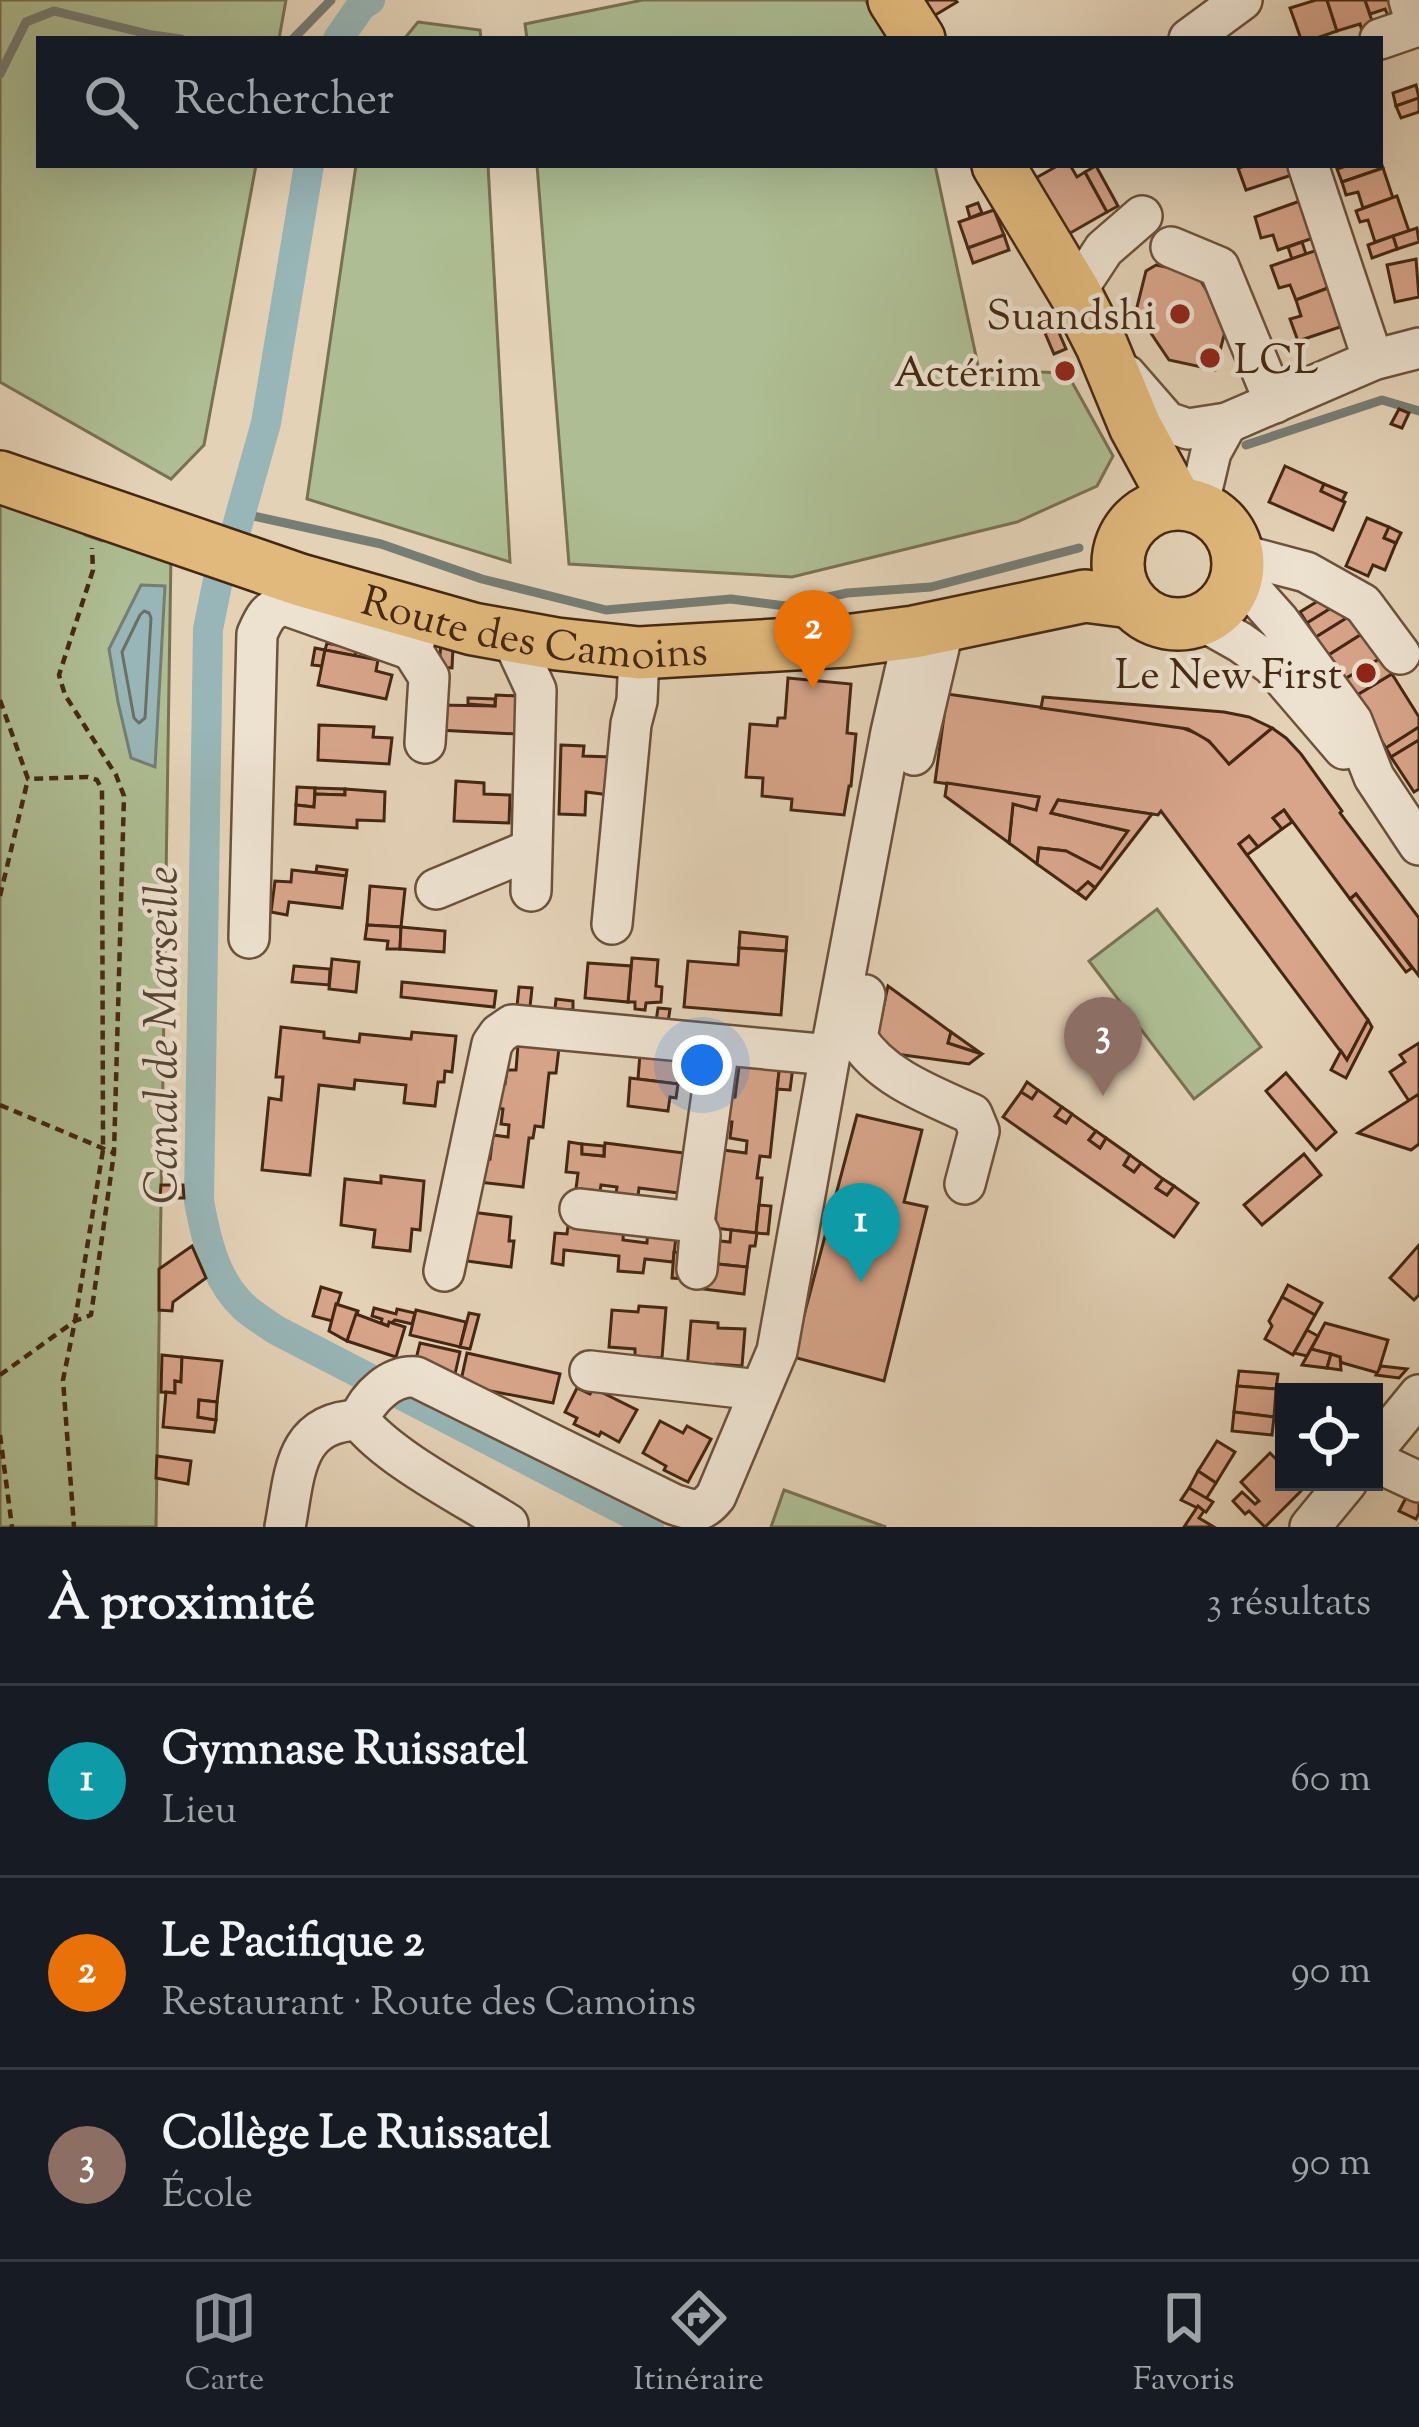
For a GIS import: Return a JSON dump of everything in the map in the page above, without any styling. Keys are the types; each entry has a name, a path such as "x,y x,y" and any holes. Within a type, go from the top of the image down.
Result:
{"main road":[{"path":"895,0 917,36"},
{"path":"1012,169 1102,346 1173,508"},
{"name":"Route des Camoins","path":"0,478 299,580 417,632 473,629 639,652 845,641 929,629 1111,588"},
{"path":"1173,508 1217,518 1231,533 1238,564 1225,602 1201,620 1170,624 1142,613 1111,588 1120,545 1130,527 1173,508"}],"street":[{"path":"1193,36 1242,0"},
{"path":"1309,168 1373,360"},
{"path":"1075,293 1104,250 1142,217"},
{"path":"1171,247 1219,267 1275,403"},
{"path":"1102,346 1167,422 1187,429 1227,423 1373,360 1419,348"},
{"path":"1173,508 1227,423"},
{"path":"1238,564 1306,572 1363,604 1400,654"},
{"path":"1238,564 1352,722 1374,777 1419,844"},
{"path":"249,938 257,634 265,616 285,605 417,632 429,677 425,743"},
{"path":"1201,620 1272,664 1332,737 1374,777"},
{"path":"285,1527 301,1451 317,1432 370,1404 402,1376 416,1377 673,1504 694,1511 707,1507 716,1496 777,1352 891,732 929,629"},
{"path":"929,629 920,726 857,1038 869,1058 918,1089 972,1114 980,1131 965,1184"},
{"path":"511,636 536,690 531,891"},
{"path":"612,924 639,652"},
{"path":"436,890 530,850"},
{"path":"444,1270 492,1044 512,1025 830,1054"},
{"path":"698,1269 700,1235 694,1222 719,1045"},
{"path":"580,1209 694,1222"},
{"path":"590,1371 759,1390"},
{"path":"1383,1439 1419,1395"},
{"path":"370,1404 369,1432 508,1524"},
{"path":"1383,1465 1419,1482"},
{"path":"1310,1527 1340,1491"}],"path":[{"path":"0,1375 91,1315 114,1153 124,796 116,775 64,695 59,676 93,570 91,556 102,513"},
{"path":"0,700 28,779 0,896"},
{"path":"28,779 88,777 97,780 101,790 104,1150 63,1380 74,1527"},
{"path":"0,1105 114,1153"},
{"path":"0,1435 12,1527"}],"green space":[{"path":"0,0 286,0 280,36 36,36 36,168 255,168 204,445 171,479 0,382"},
{"path":"643,0 865,0 889,36 527,36 525,24"},
{"path":"418,22 480,30 481,36 406,36"},
{"path":"356,168 488,168 510,562 307,499"},
{"path":"537,168 936,168 979,370 1067,373 1113,456 1097,486 1017,522 792,577 569,564"},
{"path":"0,500 78,526 85,535 102,541 113,537 171,554 156,1527 0,1527"},
{"path":"1157,909 1261,1047 1194,1099 1089,961"},
{"path":"784,1490 886,1527 771,1527"}],"water":[{"path":"141,585 165,586 155,767 131,758 109,649"}],"building":[{"path":"915,0 955,0 957,2 927,20"},
{"path":"1327,0 1337,31 1300,36 1290,8"},
{"path":"1327,0 1365,0 1374,27 1362,31 1360,24 1337,31"},
{"path":"1365,0 1397,0 1402,16 1390,20 1385,9 1370,14"},
{"path":"1416,85 1419,98 1396,106 1393,93"},
{"path":"1419,98 1419,112 1401,118 1396,106"},
{"path":"1054,168 1072,168 1077,177 1085,172 1107,212 1065,236 1034,179"},
{"path":"1097,168 1118,206 1107,212 1085,172"},
{"path":"1238,168 1293,168 1295,174 1246,190"},
{"path":"1340,168 1383,168 1342,182"},
{"path":"1383,168 1393,198 1363,208 1358,192 1346,195 1342,182"},
{"path":"1397,196 1409,231 1375,242 1368,220 1360,222 1356,211"},
{"path":"1303,200 1319,236 1278,250 1273,235 1261,238 1255,217"},
{"path":"978,203 982,213 970,218 967,207"},
{"path":"994,210 1004,235 968,248 959,222"},
{"path":"1417,228 1419,242 1397,249 1393,236"},
{"path":"1004,235 1009,250 973,263 968,248"},
{"path":"1393,236 1397,249 1372,258 1368,245"},
{"path":"1302,242 1306,254 1292,259 1288,247"},
{"path":"1320,249 1336,285 1296,300 1290,285 1279,288 1271,266"},
{"path":"1416,259 1419,297 1395,302 1387,265"},
{"path":"1156,265 1196,273 1227,324 1215,370 1169,360 1136,311 1146,271"},
{"path":"1336,285 1346,325 1298,341 1290,319 1301,316 1296,300"},
{"path":"1054,321 1066,349 1054,354 1042,326"},
{"path":"1399,409 1409,413 1402,428 1391,424"},
{"path":"1285,466 1324,484 1321,491 1345,502 1333,530 1269,502"},
{"path":"1324,484 1346,493 1342,501 1321,491"},
{"path":"1367,518 1389,527 1384,538 1396,543 1385,570 1373,565 1368,576 1346,566"},
{"path":"1389,527 1401,533 1396,543 1384,538"},
{"path":"1331,593 1344,600 1307,623 1300,612"},
{"path":"1344,600 1353,614 1316,637 1307,623"},
{"path":"1353,614 1365,632 1327,656 1316,637"},
{"path":"1365,632 1381,658 1343,680 1327,656"},
{"path":"327,643 356,649 355,656 325,650"},
{"path":"441,643 453,647 452,668 439,667"},
{"path":"315,648 325,650 322,666 312,665"},
{"path":"325,650 378,660 376,671 392,675 386,699 318,685"},
{"path":"1381,658 1392,674 1354,697 1343,680"},
{"path":"1392,674 1419,717 1419,727 1386,748 1354,697"},
{"path":"788,678 851,684 847,733 856,734 844,815 791,810 792,799 762,796 763,778 746,777 750,724 777,726 778,718 785,718"},
{"path":"947,694 1180,727 1201,735 1229,764 1272,728 1301,754 1419,918 1419,976 1356,894 1350,899 1284,810 1273,818 1282,829 1258,847 1249,836 1239,844 1368,1020 1347,1060 1161,811 1158,815 1058,800 1051,813 1128,831 1101,869 1066,851 1039,848 1037,864 1009,843 1013,804 1036,810 1039,797 935,782"},
{"path":"496,695 518,696 517,734 438,730 439,705 495,706"},
{"path":"1043,697 1224,712 1272,728 1229,764 1209,741 1188,729 1041,708"},
{"path":"468,698 495,699 495,706 468,704"},
{"path":"319,725 374,727 373,737 392,738 389,764 318,760"},
{"path":"1419,727 1419,740 1391,757 1386,748"},
{"path":"1419,740 1419,789 1414,792 1391,757"},
{"path":"561,745 584,746 583,756 612,757 610,795 586,792 585,815 559,814"},
{"path":"456,781 484,783 484,794 510,795 509,823 454,821"},
{"path":"947,783 1039,797 1036,810 1013,804 1009,843 945,796"},
{"path":"297,787 315,788 314,807 296,805"},
{"path":"315,788 345,789 345,795 315,794"},
{"path":"345,789 385,792 384,821 357,820 357,828 295,824 296,805 314,807 315,794 345,795"},
{"path":"1058,800 1152,814 1095,888 1088,882 1077,892 1086,899 1037,864 1039,848 1066,851 1101,869 1128,831 1051,813"},
{"path":"1284,810 1292,822 1282,829 1273,818"},
{"path":"1249,836 1258,847 1247,855 1239,844"},
{"path":"317,866 347,870 346,876 316,872"},
{"path":"292,870 346,876 342,908 289,902 287,915 271,912 275,881 291,882"},
{"path":"1088,882 1095,888 1086,899 1077,892"},
{"path":"370,886 405,889 401,927 367,925"},
{"path":"1356,894 1412,968 1406,972 1350,899"},
{"path":"367,925 401,927 400,949 387,949 388,941 365,939"},
{"path":"401,927 445,931 444,952 400,949"},
{"path":"740,932 787,937 786,951 739,948"},
{"path":"739,948 786,951 781,1015 684,1007 688,961 738,965"},
{"path":"632,958 658,960 656,986 662,987 661,1002 646,1003 645,1010 628,1002"},
{"path":"332,959 359,962 356,992 329,989"},
{"path":"588,963 631,966 628,1002 585,998"},
{"path":"294,966 330,969 329,985 292,982"},
{"path":"402,982 496,991 494,1007 401,997"},
{"path":"888,986 951,1032 948,1043 982,1054 969,1064 874,1051"},
{"path":"519,987 532,988 530,1007 517,1006"},
{"path":"556,999 573,1001 573,1010 555,1009"},
{"path":"658,1008 670,1009 668,1022 656,1021"},
{"path":"1368,1020 1372,1027 1346,1078 1331,1070 1341,1051 1347,1060"},
{"path":"281,1027 359,1042 360,1034 411,1039 412,1032 456,1036 452,1072 445,1071 444,1082 438,1082 435,1106 404,1103 406,1085 355,1080 354,1089 319,1085 310,1175 262,1170 269,1098 281,1100 283,1077 276,1077"},
{"path":"951,1032 982,1054 948,1043"},
{"path":"1419,1043 1419,1094 1409,1101 1390,1072 1405,1062 1400,1055"},
{"path":"518,1045 559,1048 556,1073 549,1073 543,1127 535,1126 529,1138 523,1187 478,1182 481,1158 490,1159 493,1135 508,1137 509,1125 501,1124 503,1109 496,1108 499,1084 505,1084 507,1070 516,1070"},
{"path":"640,1054 680,1058 678,1084 638,1079"},
{"path":"740,1059 780,1063 770,1157 760,1156 756,1233 715,1228 716,1213 710,1212 713,1188 719,1189 723,1150 746,1153 747,1141 730,1138 732,1122 726,1122"},
{"path":"794,1059 790,1090 777,1089 780,1063"},
{"path":"1286,1073 1336,1132 1316,1150 1266,1091"},
{"path":"630,1078 678,1084 668,1111 628,1106"},
{"path":"1027,1082 1038,1090 1032,1099 1021,1092"},
{"path":"1038,1090 1062,1107 1055,1116 1066,1123 1072,1114 1096,1131 1089,1140 1100,1148 1106,1138 1130,1155 1124,1165 1134,1172 1141,1163 1163,1179 1156,1188 1167,1195 1174,1186 1198,1203 1174,1237 1003,1117 1021,1092 1032,1099"},
{"path":"1419,1094 1419,1144 1411,1150 1358,1133"},
{"path":"1062,1107 1072,1114 1066,1123 1055,1116"},
{"path":"857,1115 922,1130 904,1202 927,1207 884,1381 793,1357"},
{"path":"1096,1131 1106,1138 1100,1148 1089,1140"},
{"path":"569,1142 582,1144 582,1154 604,1156 605,1143 684,1153 679,1193 639,1188 638,1196 601,1185 600,1191 576,1189 578,1173 566,1172"},
{"path":"582,1144 604,1146 604,1156 582,1154"},
{"path":"1304,1154 1321,1175 1262,1225 1244,1205"},
{"path":"1130,1155 1141,1163 1134,1172 1124,1165"},
{"path":"381,1176 424,1181 420,1230 412,1229 410,1251 373,1247 375,1230 341,1225 345,1179 381,1183"},
{"path":"1163,1179 1174,1186 1167,1195 1156,1188"},
{"path":"161,1185 183,1185 184,1198 160,1198"},
{"path":"759,1205 771,1206 768,1234 756,1233"},
{"path":"471,1212 511,1217 511,1267 467,1261"},
{"path":"569,1218 624,1223 623,1240 647,1243 648,1227 677,1229 673,1262 645,1259 643,1273 618,1271 619,1256 564,1250 563,1265 552,1263 555,1233 567,1234"},
{"path":"731,1230 757,1233 747,1267 708,1263 710,1240 730,1242"},
{"path":"1419,1245 1419,1295 1414,1300 1390,1278"},
{"path":"192,1246 206,1278 173,1302 172,1311 159,1310 159,1269"},
{"path":"674,1252 687,1254 685,1279 672,1278"},
{"path":"708,1263 747,1267 744,1294 703,1289"},
{"path":"1288,1285 1322,1303 1315,1315 1282,1297"},
{"path":"321,1287 341,1293 332,1321 313,1316"},
{"path":"1282,1297 1315,1315 1293,1355 1265,1339"},
{"path":"336,1304 358,1311 347,1341 329,1331"},
{"path":"639,1306 666,1308 662,1358 609,1347 612,1310 638,1312"},
{"path":"374,1308 415,1313 412,1324 395,1320 388,1326 372,1316"},
{"path":"416,1310 466,1322 460,1347 410,1335"},
{"path":"469,1313 479,1315 470,1349 460,1347"},
{"path":"356,1314 405,1327 396,1357 347,1341"},
{"path":"691,1321 745,1329 742,1366 716,1364 716,1372 687,1370"},
{"path":"1325,1323 1388,1340 1378,1373 1311,1349"},
{"path":"1307,1330 1318,1336 1307,1356 1294,1353"},
{"path":"420,1343 460,1352 455,1374 415,1363"},
{"path":"1311,1349 1331,1354 1327,1368 1302,1365"},
{"path":"467,1353 560,1374 553,1403 460,1385"},
{"path":"1331,1354 1340,1357 1341,1370 1327,1368"},
{"path":"162,1355 182,1357 181,1382 175,1381 175,1393 161,1392"},
{"path":"182,1357 222,1361 217,1402 199,1400 198,1417 216,1420 214,1432 163,1427 166,1392 175,1393 175,1381 181,1382"},
{"path":"1381,1366 1407,1369 1399,1378 1376,1375"},
{"path":"1239,1371 1278,1374 1275,1389 1237,1386"},
{"path":"1237,1386 1275,1389 1274,1417 1234,1412"},
{"path":"577,1388 590,1394 593,1388 637,1410 619,1442 574,1424 577,1418 565,1412"},
{"path":"199,1400 217,1402 216,1420 198,1417"},
{"path":"1234,1412 1274,1417 1272,1435 1232,1431"},
{"path":"660,1421 683,1433 687,1426 711,1439 688,1482 643,1453"},
{"path":"1217,1441 1235,1452 1216,1483 1198,1471"},
{"path":"1270,1453 1275,1458 1275,1491 1301,1491 1265,1527 1233,1501 1242,1492 1255,1504 1259,1501 1241,1482"},
{"path":"157,1456 191,1461 188,1484 156,1478"},
{"path":"1198,1471 1216,1483 1206,1499 1189,1488"},
{"path":"1189,1488 1213,1502 1206,1512 1181,1500"},
{"path":"1410,1490 1419,1494 1416,1519 1399,1511"},
{"path":"1198,1506 1204,1511 1199,1518 1214,1527 1184,1527"}],"waterway":[{"path":"296,36 331,0"},
{"name":"Canal de Marseille","path":"340,36 370,0"},
{"path":"0,74 26,22 54,11 159,36"},
{"name":"Canal de Marseille","path":"236,530 266,423 308,168"},
{"path":"1246,445 1382,400 1419,411"},
{"path":"253,516 381,544 482,579 606,610 731,599 786,606 847,593 931,587 1079,548"},
{"name":"Canal de Marseille","path":"218,580 208,629 199,1201 219,1272 244,1307 276,1330 649,1527"}],"place":[{"name":"Suandshi","path":"1180,314"},
{"name":"LCL","path":"1210,358"},
{"name":"Actérim","path":"1065,371"},
{"name":"Le New First","path":"1366,673"},
{"name":"Le Pacifique 2","path":"813,689"},
{"name":"Collège Le Ruissatel","path":"1103,1096"},
{"name":"Gymnase Ruissatel","path":"861,1282"}]}
